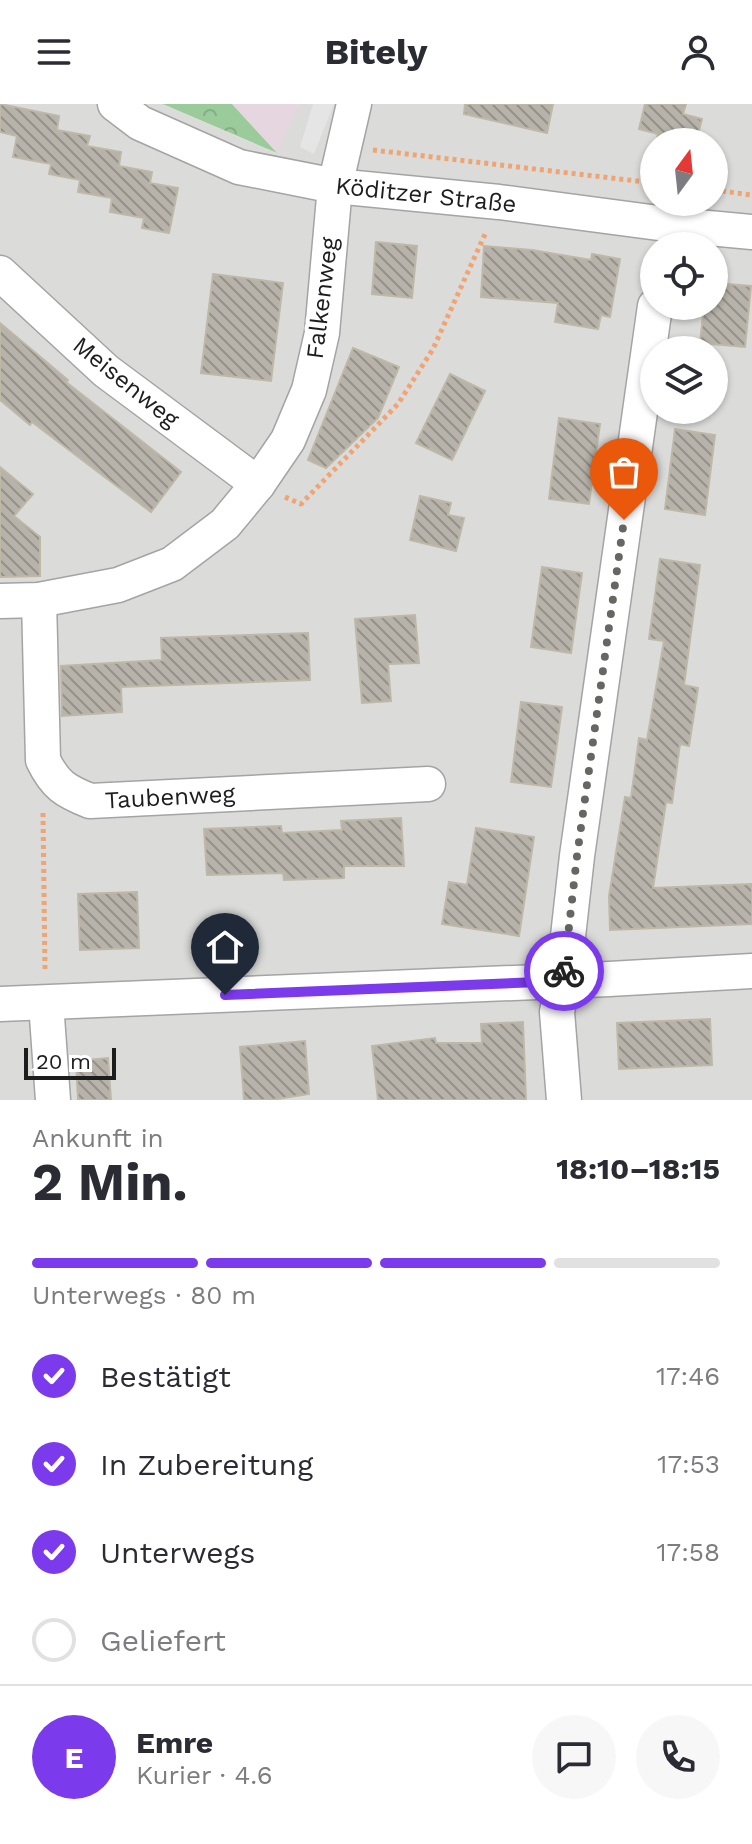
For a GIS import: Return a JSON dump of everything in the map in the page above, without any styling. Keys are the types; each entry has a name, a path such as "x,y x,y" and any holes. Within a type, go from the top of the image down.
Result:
{"street":[{"name":"Köditzer Straße","path":"115,104 140,123 239,167 335,186 499,202 650,232"},
{"name":"Falkenweg","path":"0,601 39,600 118,585 172,564 225,524 258,484 288,440 309,390 322,333 335,186 354,104"},
{"name":"Köditzer Straße","path":"728,233 752,232"},
{"name":"Meisenweg","path":"0,273 106,371 258,484"},
{"path":"564,1100 557,1012 653,320"},
{"path":"39,600 43,760 51,778"},
{"name":"Taubenweg","path":"51,778 68,792 90,801 428,784"},
{"path":"0,1004 752,971"},
{"path":"46,1003 53,1100"}],"path":[{"path":"728,192 752,195"},
{"path":"258,484 301,504 398,404 433,349 499,202"},
{"path":"46,1003 43,797 51,778"}],"shaded area":[{"path":"0,104 162,104 276,153 299,104 752,104 752,1100 0,1100"},
{"path":"232,104 299,104 277,153"},
{"path":"313,104 334,104 314,154 300,147"}],"green space":[{"path":"162,104 232,104 277,153 165,105"}],"building":[{"path":"0,104 59,116 57,130 90,136 87,146 121,152 119,166 152,172 150,183 178,188 169,233 142,228 144,218 110,212 112,198 78,192 80,180 49,174 51,164 13,157 17,136 0,132"},
{"path":"465,104 553,104 547,133 464,114"},
{"path":"645,104 686,104 683,114 702,119 700,128 639,129"},
{"path":"376,242 417,246 412,298 372,294"},
{"path":"484,246 591,260 592,254 620,259 610,317 601,315 598,329 555,322 558,303 481,297"},
{"path":"213,274 283,283 271,381 201,373"},
{"path":"728,284 751,286 745,347 728,345 728,336 701,336 702,320 728,320"},
{"path":"0,323 68,380 66,382 181,472 151,512 0,400"},
{"path":"353,348 399,367 378,418 326,468 308,460"},
{"path":"450,374 485,391 452,460 416,443"},
{"path":"559,418 600,424 589,504 549,499"},
{"path":"675,429 715,435 705,515 665,509"},
{"path":"0,467 33,494 14,516 40,537 40,576 0,577"},
{"path":"420,496 451,503 448,515 464,518 456,551 410,540"},
{"path":"660,559 700,565 684,685 698,688 689,746 680,744 672,803 666,802 653,888 752,884 752,924 610,930 609,896 625,797 631,798 639,738 647,740 664,641 649,639"},
{"path":"542,567 582,573 571,653 531,647"},
{"path":"415,615 419,663 388,664 391,701 362,703 355,619"},
{"path":"308,633 310,680 121,687 122,712 62,716 61,666 162,660 161,638"},
{"path":"521,702 562,707 551,787 511,782"},
{"path":"401,818 404,866 344,866 344,878 284,880 283,873 207,875 204,829 281,826 282,833 342,830 341,821"},
{"path":"476,828 534,837 519,936 442,924 449,882 467,885"},
{"path":"137,892 139,948 80,950 78,894"},
{"path":"710,1019 712,1065 619,1069 617,1023"},
{"path":"523,1022 526,1100 378,1100 372,1046 435,1038 436,1043 482,1043 481,1024"},
{"path":"305,1041 309,1094 272,1100 244,1100 240,1047"},
{"path":"108,1058 111,1100 78,1100 76,1061"}],"way so far":[{"path":"564,971 624,520"}],"route":[{"path":"225,995 563,981 564,971"}]}
